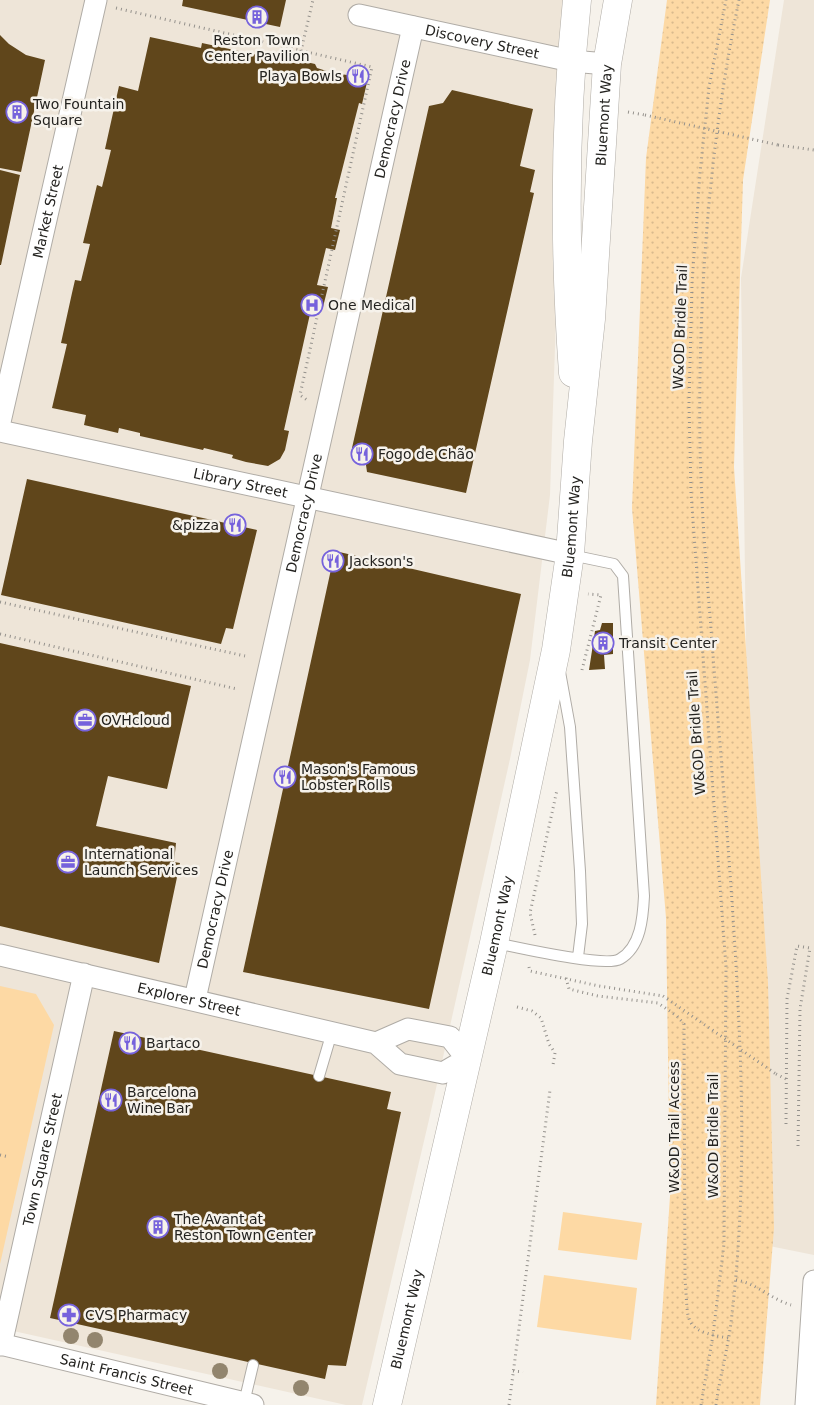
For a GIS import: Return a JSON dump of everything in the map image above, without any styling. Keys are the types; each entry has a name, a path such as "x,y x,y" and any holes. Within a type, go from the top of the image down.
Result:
{"street":[{"name":"Bluemont Way","path":"576,0 568,102 569,316 578,441"},
{"name":"Bluemont Way","path":"387,1405 494,943 556,650 570,554 578,441 592,319 607,64 618,0"},
{"name":"Market Street","path":"0,422 95,2"},
{"name":"Discovery Street","path":"359,15 571,61 607,64"},
{"name":"Democracy Drive","path":"195,999 413,27"},
{"name":"Library Street","path":"0,431 570,554"},
{"name":"Explorer Street","path":"0,955 195,999 376,1043 400,1064 443,1073 467,1059"},
{"name":"Town Square Street","path":"1,1344 84,974"},
{"path":"376,1043 408,1029 450,1037 467,1059"},
{"path":"806,1405 814,1281"},
{"name":"Saint Francis Street","path":"1,1344 249,1404"}],"lane":[{"path":"494,943 601,962 620,960 632,948 639,933 644,896 623,576 614,564 570,554"},
{"path":"556,650 572,746 582,924 578,957"},
{"path":"319,1076 332,1032"},
{"path":"249,1404 253,1365"}],"path":[{"path":"301,51 313,0"},
{"name":"W&OD Bridle Trail","path":"701,1405 713,1335 724,1244 726,967 691,493 689,404 692,283 700,173 709,87 726,0"},
{"path":"716,1405 732,1320 736,1280 741,1176 741,1082 732,910 700,446 701,352 707,250 726,63 739,0"},
{"path":"95,2 372,67 300,395 310,403"},
{"path":"624,111 778,145 814,150"},
{"path":"582,670 601,595 585,594"},
{"path":"0,602 245,656"},
{"path":"0,634 237,689"},
{"path":"534,936 535,929 530,912 558,783"},
{"path":"786,1124 787,999 797,946 810,948 800,1010 798,1146"},
{"path":"529,967 530,972 599,986 664,996 776,1074 786,1078"},
{"name":"W&OD Trail Access","path":"566,978 569,989 598,996 658,1004 677,1016 684,1024 685,1280 691,1323 699,1332 728,1338"},
{"path":"517,1007 532,1011 542,1018 549,1044 555,1053 553,1065"},
{"path":"509,1405 550,1090"},
{"path":"0,1155 10,1157"},
{"path":"736,1280 755,1286 778,1301 813,1308"},
{"path":"513,1371 523,1372"}],"shaded area":[{"path":"0,0 563,0 552,236 556,317 550,495 530,660 510,759 428,1124 362,1405 346,1405 0,1328"},
{"path":"667,0 770,0 743,180 734,467 768,983 774,1228 760,1405 656,1405 670,1196 666,918 632,508 646,158"},
{"path":"784,0 814,0 814,1255 754,1243 741,278"},
{"path":"0,986 36,994 54,1025 0,1264"},
{"path":"563,1212 642,1223 637,1260 558,1250"},
{"path":"544,1275 637,1288 631,1340 537,1327"}],"building":[{"name":"Reston Town Center Pavilion","path":"183,0 286,0 280,27 182,6"},
{"name":"Two Fountain Square","path":"0,35 9,44 26,55 45,60 21,172 0,168"},
{"path":"150,37 201,48 202,43 299,64 302,61 315,64 317,68 333,73 368,78 362,104 359,103 335,198 337,198 331,228 340,230 335,250 326,248 317,285 328,287 323,307 312,305 284,430 289,431 285,450 280,459 268,466 246,462 232,458 233,455 204,448 203,450 140,436 140,433 119,428 118,433 84,425 86,415 52,408 67,344 61,343 75,280 81,281 90,244 83,243 97,185 102,187 111,150 105,149 119,86 138,91"},
{"path":"452,90 533,109 520,166 535,170 530,192 534,193 466,493 367,472 365,458 358,450 352,448 429,106 443,103"},
{"path":"0,170 20,175 1,265 0,265"},
{"path":"27,479 257,530 233,629 226,628 221,644 1,595"},
{"path":"335,551 521,594 429,1009 243,972"},
{"name":"Transit Center","path":"602,623 613,623 613,654 604,655 605,669 589,670 595,631 600,630"},
{"path":"0,643 191,686 167,789 108,776 96,826 176,843 174,862 180,863 159,963 0,926"},
{"path":"114,1031 391,1092 387,1109 401,1112 346,1366 328,1365 325,1379 50,1318"}],"place":[{"name":"Reston Town Center Pavilion","path":"257,17"},
{"name":"Playa Bowls","path":"358,76"},
{"name":"Two Fountain Square","path":"17,112"},
{"name":"One Medical","path":"312,305"},
{"name":"Fogo de Chão","path":"362,454"},
{"name":"&pizza","path":"235,525"},
{"name":"Jackson's","path":"333,561"},
{"name":"Transit Center","path":"603,643"},
{"name":"OVHcloud","path":"85,720"},
{"name":"Mason's Famous Lobster Rolls","path":"285,777"},
{"name":"International Launch Services","path":"68,862"},
{"name":"Bartaco","path":"130,1043"},
{"name":"Barcelona Wine Bar","path":"111,1100"},
{"name":"The Avant at Reston Town Center","path":"158,1227"},
{"name":"CVS Pharmacy","path":"69,1315"}]}
